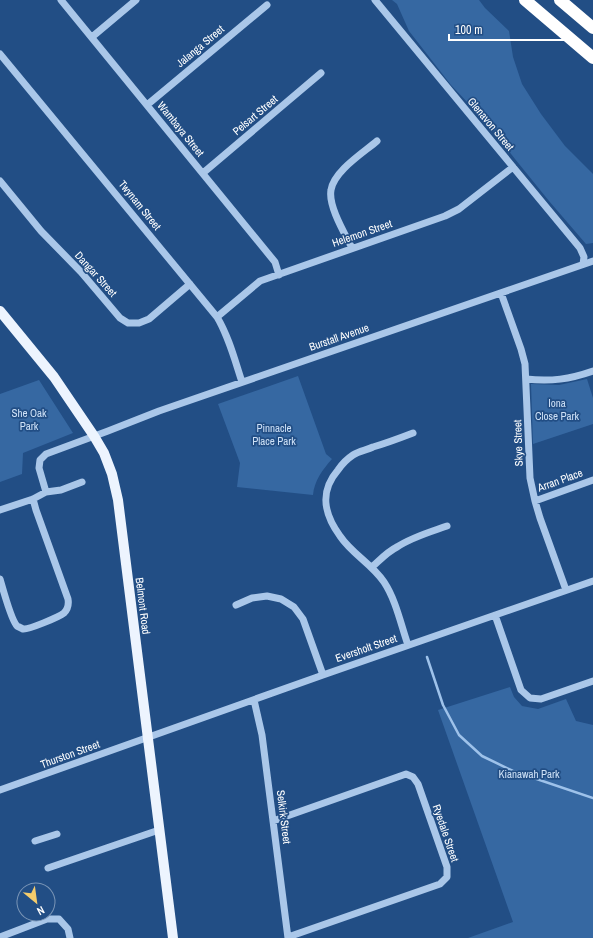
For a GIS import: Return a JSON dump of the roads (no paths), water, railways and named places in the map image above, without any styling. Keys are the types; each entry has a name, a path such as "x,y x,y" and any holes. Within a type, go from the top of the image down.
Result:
{"highway":[{"path":"525,0 593,58"},
{"path":"560,0 593,28"}],"main road":[{"name":"Belmont Road","path":"0,311 54,377 94,436 104,453 112,474 118,500 173,938"}],"street":[{"name":"Wambaya Street","path":"61,0 275,262 279,275"},
{"path":"92,37 136,0"},
{"name":"Glenavon Street","path":"375,0 580,248 584,257 583,264"},
{"name":"Jalanga Street","path":"147,105 267,5"},
{"name":"Twynam Street","path":"0,54 217,317 228,342 242,382"},
{"name":"Pelsart Street","path":"203,173 321,73"},
{"path":"352,248 335,213 331,199 331,190 336,177 345,167 377,141"},
{"name":"Helemon Street","path":"217,317 260,281 445,216 459,209 513,167"},
{"name":"Dangar Street","path":"0,181 42,231 81,272 120,318 128,323 139,323 149,319 190,284"},
{"name":"Burstall Avenue","path":"46,492 39,468 40,460 46,454 159,411 593,260"},
{"name":"Skye Street","path":"501,293 525,364 530,478 535,501 566,590"},
{"path":"526,379 541,381 559,380 593,371"},
{"path":"408,645 391,594 384,581 340,537 330,521 326,508 325,497 329,483 336,472 344,462 354,454 413,433"},
{"name":"Arran Place","path":"535,501 593,480"},
{"path":"0,510 33,499 46,492 61,490 82,482"},
{"path":"0,579 12,618 17,626 23,629 57,618 69,606 68,599 33,499"},
{"path":"372,568 387,553 397,546 447,526"},
{"name":"Eversholt Street","path":"148,737 593,581"},
{"path":"236,605 252,598 267,596 281,599 294,607 303,619 323,675"},
{"path":"495,615 521,690 530,698 541,699 593,681"},
{"name":"Selkirk Street","path":"254,700 262,735 288,938"},
{"name":"Thurston Street","path":"0,790 148,737"},
{"name":"Ryedale Street","path":"273,821 406,774 413,777 418,784 447,867 447,876 440,884 288,938"},
{"path":"48,868 159,830"},
{"path":"35,841 57,834"},
{"path":"0,937 47,919 59,919 68,929 70,938"}],"waterway":[{"path":"427,657 443,705 459,735 482,756 513,771 593,798"}],"park label":[{"name":"Iona Close Park","path":"557,409"},
{"name":"She Oak Park","path":"29,419"},
{"name":"Pinnacle Place Park","path":"274,434"},
{"name":"Kianawah Park","path":"529,774"}]}
